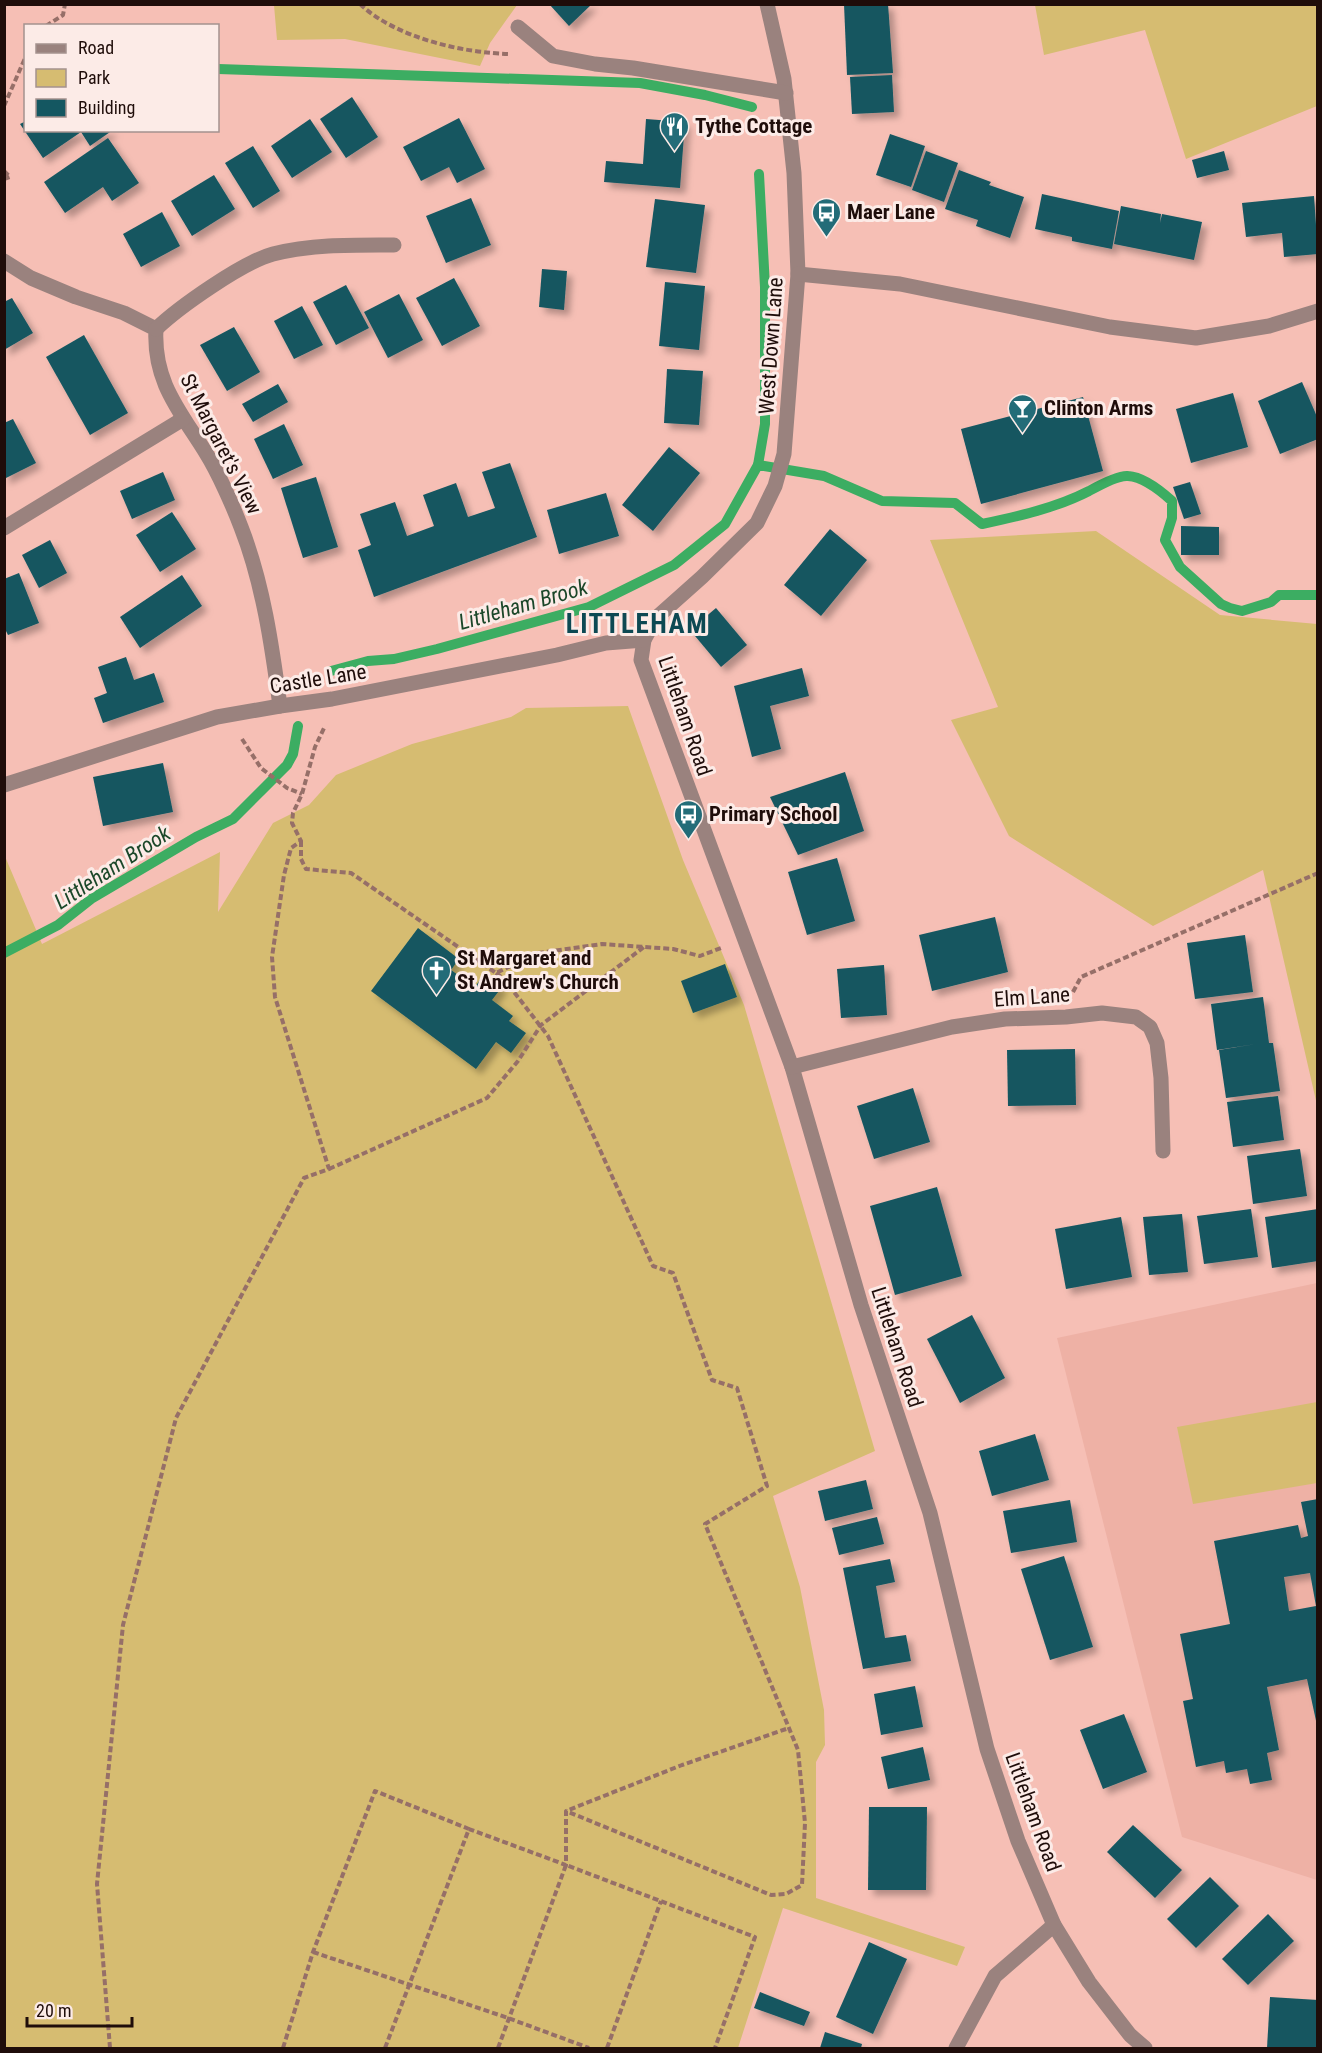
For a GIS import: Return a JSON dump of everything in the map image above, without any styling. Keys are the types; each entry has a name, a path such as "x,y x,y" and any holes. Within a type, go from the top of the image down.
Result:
{"street":[{"name":"West Down Lane","path":"644,640 656,618 702,577 757,522 775,486 784,454 798,274 794,172 786,93 767,4"},
{"path":"518,27 553,56 786,93"},
{"path":"4,261 40,282 124,313 156,329 170,316 243,268 272,255 340,245 394,245"},
{"path":"798,274 900,284 1110,327 1196,338 1269,326 1317,311"},
{"name":"St Margaret's View","path":"156,329 155,347 168,393 207,454 242,528 261,592 280,706"},
{"path":"4,528 183,419"},
{"name":"Castle Lane","path":"4,785 231,714 332,699 557,655 606,643 644,640"},
{"name":"Littleham Road","path":"644,640 641,660 792,1067 861,1305 930,1514 987,1749 1018,1841 1054,1925 1089,1982 1130,2035 1144,2049"},
{"name":"Elm Lane","path":"792,1067 952,1027 1005,1018 1066,1017 1101,1013 1136,1017 1150,1027 1157,1043 1161,1078 1163,1151"},
{"path":"956,2049 995,1976 1054,1925"}],"path":[{"path":"48,24 63,15 65,4"},
{"path":"360,4 368,12 393,27 433,42 490,54 553,56"},
{"path":"4,106 24,61"},
{"path":"4,171 10,177 4,179"},
{"path":"332,699 329,717 315,747 292,822 301,841 301,859 306,869 351,873 504,979 541,1025 653,1266 673,1274 712,1380 737,1388 767,1486 705,1524 798,1750 805,1823 802,1885 786,1894 771,1895 566,1811"},
{"path":"231,714 242,739 261,768 287,788 302,794"},
{"path":"301,841 291,848 284,875 272,957 276,997 329,1169"},
{"path":"1066,1017 1068,1002 1081,977 1317,873"},
{"path":"496,973 538,953 602,944 672,949 700,956 745,940"},
{"path":"110,2049 97,1884 123,1625 176,1418 304,1178 488,1098 518,1061 541,1025 645,946"},
{"path":"566,1811 682,1765 789,1728"},
{"path":"283,2049 313,1952 375,1791 469,1829 755,1936 715,2049"},
{"path":"498,2049 566,1865 566,1811"},
{"path":"385,2049 469,1829"},
{"path":"607,2049 661,1901"},
{"path":"313,1952 508,2018 588,2049"}],"shaded area":[{"path":"1317,1283 1317,1880 1182,1837 1057,1338"}],"green space":[{"path":"274,4 517,5 490,43 480,66 345,39 277,40"},
{"path":"1035,5 1317,5 1317,106 1186,159 1145,30 1044,55"},
{"path":"1096,531 1220,615 1317,624 1317,1105 1263,870 1153,926 1009,836 951,720 998,707 930,540"},
{"path":"628,706 683,860 744,1005 875,1451 773,1496 800,1587 824,1710 825,1745 816,1762 816,1898 965,1947 957,1966 783,1908 738,2048 5,2048 4,854 42,944 220,852 218,912 273,823 309,805 336,775 412,744 511,717 526,708"},
{"path":"1317,1402 1317,1483 1193,1504 1177,1427"}],"building":[{"path":"549,4 592,4 569,26"},
{"path":"844,4 888,4 893,73 847,75"},
{"path":"892,75 894,112 852,114 850,77"},
{"path":"352,97 378,137 346,158 320,119"},
{"path":"459,118 485,169 457,183 449,167 421,181 403,147"},
{"path":"310,119 332,152 292,178 271,146"},
{"path":"646,119 685,122 680,188 604,182 606,161 643,164"},
{"path":"25,132 81,132 43,158"},
{"path":"81,132 110,132 90,146"},
{"path":"890,134 925,146 911,187 876,175"},
{"path":"108,138 139,183 112,201 103,187 65,213 44,182"},
{"path":"253,146 280,191 253,208 225,163"},
{"path":"926,151 958,163 944,202 912,190"},
{"path":"1224,151 1229,170 1197,178 1192,160"},
{"path":"959,170 991,182 989,185 1024,197 1010,238 976,226 978,220 945,209"},
{"path":"214,175 235,209 192,236 171,201"},
{"path":"1042,194 1119,211 1112,249 1072,241 1072,237 1035,229"},
{"path":"1314,196 1318,254 1284,257 1282,233 1246,237 1242,203"},
{"path":"471,198 491,245 446,263 426,216"},
{"path":"655,199 705,205 696,273 646,267"},
{"path":"1121,206 1161,214 1160,223 1162,214 1202,222 1194,260 1114,244"},
{"path":"162,212 180,246 141,267 123,234"},
{"path":"542,269 567,271 564,310 539,307"},
{"path":"454,278 480,326 442,346 416,298"},
{"path":"665,282 705,286 699,350 659,346"},
{"path":"346,285 369,328 336,345 313,302"},
{"path":"399,294 423,340 388,358 364,312"},
{"path":"12,298 33,333 4,350 4,302"},
{"path":"302,306 323,345 294,359 274,321"},
{"path":"234,327 260,372 227,391 200,345"},
{"path":"84,335 128,413 90,435 46,357"},
{"path":"667,369 703,371 699,425 664,423"},
{"path":"1302,382 1318,419 1318,439 1280,454 1258,401"},
{"path":"278,384 288,402 253,422 242,404"},
{"path":"1233,393 1248,447 1191,463 1176,409"},
{"path":"1083,397 1103,471 981,504 961,429"},
{"path":"13,419 36,463 4,479 4,423"},
{"path":"284,424 303,465 273,479 254,439"},
{"path":"669,447 700,473 653,531 622,505"},
{"path":"510,463 537,537 374,597 358,550 371,545 360,514 395,502 407,536 434,526 423,495 456,483 468,517 495,508 482,472"},
{"path":"163,472 175,500 132,519 120,491"},
{"path":"316,477 338,547 303,558 281,488"},
{"path":"1190,482 1201,514 1184,519 1173,487"},
{"path":"606,493 619,536 559,554 547,510"},
{"path":"172,512 196,549 160,572 136,535"},
{"path":"1181,526 1219,527 1219,555 1181,555"},
{"path":"830,529 867,560 821,616 784,585"},
{"path":"50,540 67,573 39,588 22,555"},
{"path":"19,573 39,623 8,635 4,627 4,579"},
{"path":"182,575 202,606 140,648 120,617"},
{"path":"716,608 747,645 721,667 690,630"},
{"path":"126,657 134,680 154,673 164,702 103,723 94,698 107,693 98,667"},
{"path":"802,668 809,696 770,706 781,749 752,757 734,686"},
{"path":"163,763 173,812 103,826 93,777"},
{"path":"845,772 864,831 798,855 770,797"},
{"path":"837,858 855,921 807,935 788,872"},
{"path":"995,917 1008,972 932,991 919,935"},
{"name":"St Margaret and St Andrew's Church","path":"418,928 459,959 451,970 475,987 484,974 502,987 492,1000 513,1016 509,1021 526,1033 511,1053 496,1042 476,1069 371,991"},
{"path":"1245,935 1253,992 1195,999 1187,943"},
{"path":"725,964 737,997 693,1013 681,981"},
{"path":"884,965 887,1015 841,1018 837,969"},
{"path":"1263,997 1269,1043 1273,1043 1280,1091 1226,1098 1219,1050 1256,1044 1217,1050 1211,1004"},
{"path":"1075,1049 1076,1105 1008,1106 1007,1050"},
{"path":"913,1088 930,1142 874,1159 857,1106"},
{"path":"1278,1096 1284,1140 1233,1147 1227,1102"},
{"path":"1300,1149 1307,1196 1253,1204 1247,1156"},
{"path":"937,1187 962,1276 895,1295 870,1206"},
{"path":"1251,1209 1258,1257 1204,1264 1197,1216"},
{"path":"1318,1209 1318,1261 1272,1268 1265,1217"},
{"path":"1182,1214 1188,1272 1149,1275 1143,1217"},
{"path":"1121,1217 1132,1277 1066,1289 1055,1229"},
{"path":"972,1315 1005,1378 960,1403 927,1339"},
{"path":"1035,1434 1049,1480 992,1496 979,1451"},
{"path":"866,1480 873,1509 825,1521 818,1491"},
{"path":"1318,1499 1318,1730 1307,1679 1267,1687 1279,1750 1267,1753 1272,1780 1250,1784 1247,1769 1226,1773 1224,1761 1196,1767 1183,1701 1193,1699 1180,1634 1230,1624 1214,1541 1298,1525 1301,1538 1308,1536 1301,1502","holes":["1310,1573 1316,1606 1289,1611 1284,1577"]},
{"path":"1070,1500 1077,1542 1011,1553 1003,1511"},
{"path":"877,1517 884,1544 839,1555 832,1528"},
{"path":"1064,1556 1093,1647 1050,1660 1021,1569"},
{"path":"890,1559 895,1582 876,1586 885,1638 906,1635 911,1661 863,1669 843,1568"},
{"path":"915,1686 923,1727 881,1735 874,1694"},
{"path":"1124,1714 1147,1772 1103,1789 1080,1730"},
{"path":"923,1747 930,1780 888,1789 881,1757"},
{"path":"869,1807 927,1807 926,1890 868,1890"},
{"path":"1133,1825 1182,1870 1155,1898 1107,1852"},
{"path":"1210,1877 1239,1906 1196,1948 1167,1919"},
{"path":"1268,1914 1294,1941 1248,1985 1222,1959"},
{"path":"869,1942 907,1959 873,2034 836,2017"},
{"path":"760,1992 810,2012 804,2026 754,2008"},
{"path":"1270,1997 1318,2000 1318,2048 1267,2048"},
{"path":"825,2032 862,2044 861,2048 820,2048"}],"waterway":[{"path":"219,69 640,83 705,95 752,107"},
{"path":"758,465 765,424 765,287 759,174"},
{"name":"Littleham Brook","path":"331,671 368,661 394,659 437,649 589,607 674,565 725,524 758,465 824,476 882,501 955,503 982,524 1050,507 1119,477 1134,477 1152,485 1172,501 1172,518 1165,540 1180,567 1221,604 1242,611 1271,602 1279,595 1318,595"},
{"name":"Littleham Brook","path":"4,953 58,925 91,899 196,837 233,819 287,765 293,754 298,726"}],"place":[{"name":"Tythe Cottage","path":"674,152"},
{"name":"Maer Lane","path":"826,238"},
{"name":"Clinton Arms","path":"1023,434"},
{"name":"Primary School","path":"688,840"},
{"name":"St Margaret and St Andrew's Church","path":"436,996"}],"district":[{"name":"LITTLEHAM","path":"637,624"}]}
